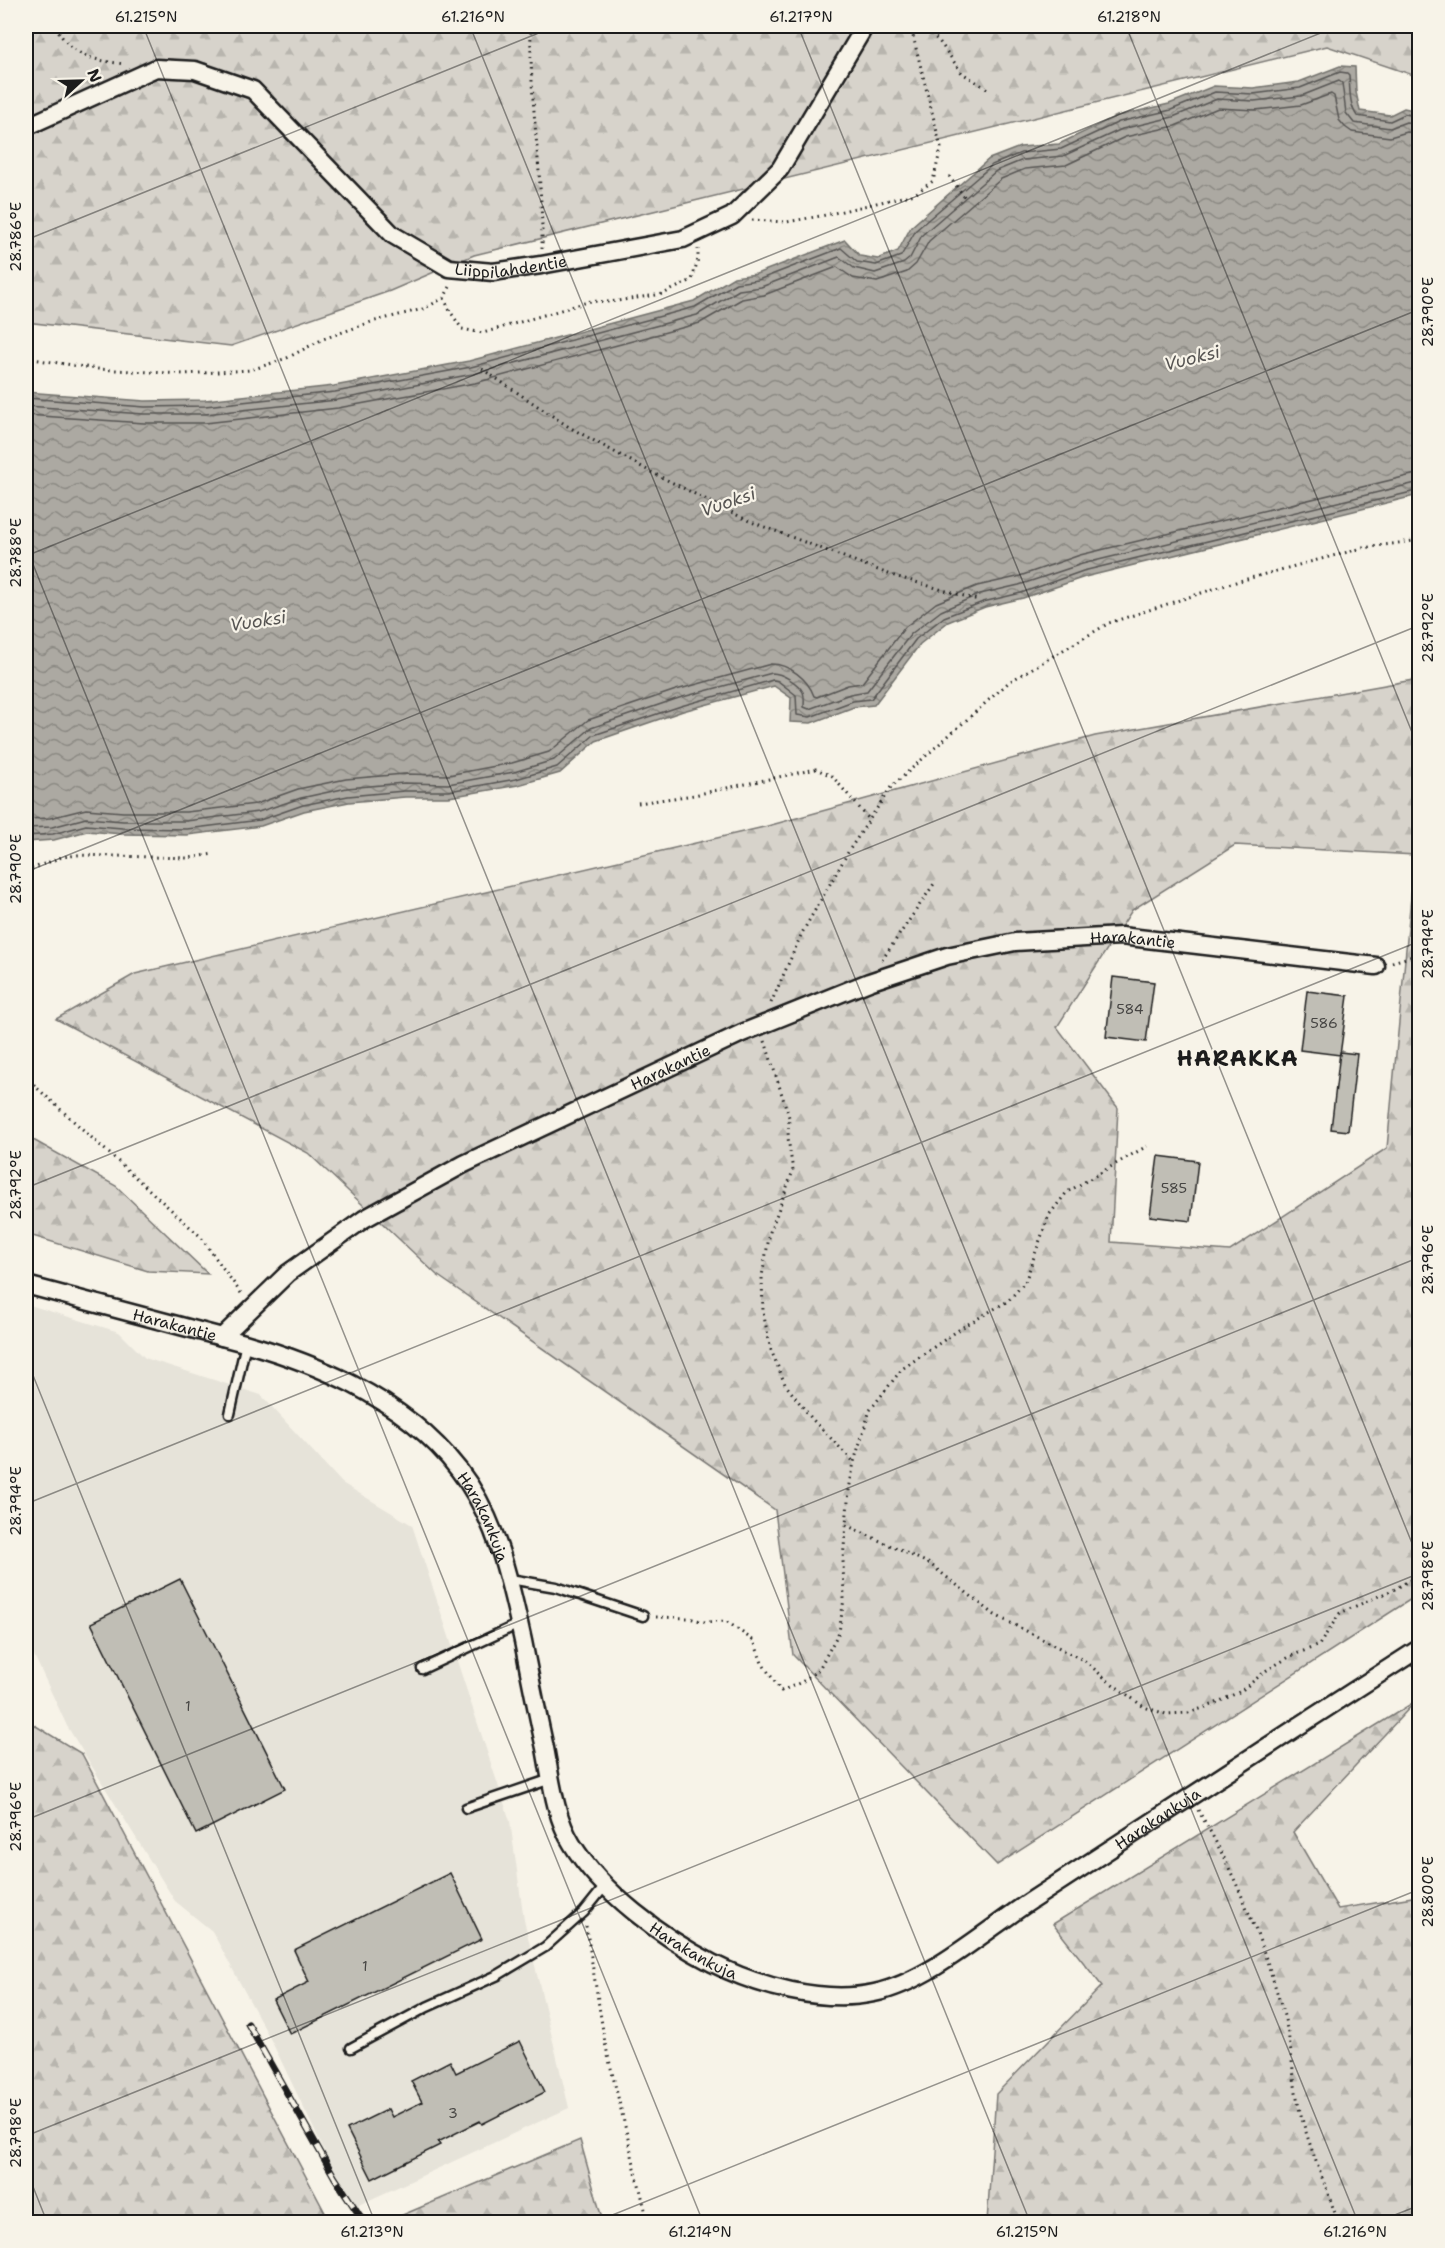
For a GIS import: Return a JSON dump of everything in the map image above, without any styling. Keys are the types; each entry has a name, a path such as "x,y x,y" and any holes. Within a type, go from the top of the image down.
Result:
{"street":[{"name":"Liippilahdentie","path":"26,127 156,68 195,70 253,90 393,235 449,268 493,272 683,239 732,216 780,169 865,26"},
{"name":"Harakantie","path":"26,1286 222,1337 288,1273 364,1219 464,1164 762,1025 869,982 947,956 1015,942 1120,936 1376,966"},
{"name":"Harakankuja","path":"222,1337 282,1354 343,1378 382,1401 426,1434 459,1469 487,1513 510,1579 551,1779 559,1813 571,1843 605,1886 684,1949 728,1971 785,1989 827,1996 874,1993 912,1979 1419,1648"}],"lane":[{"path":"230,1414 246,1343"},
{"path":"510,1579 556,1587 643,1616"},
{"path":"422,1669 519,1624"},
{"path":"465,1808 551,1779"},
{"path":"351,2048 427,2007 498,1975 545,1947 584,1912 605,1886"}],"path":[{"path":"56,26 77,52 92,59 156,68"},
{"path":"531,26 532,79 542,222 542,265"},
{"path":"732,216 786,222 915,194 933,181 941,148 923,74 908,26"},
{"path":"922,26 939,41 962,73 989,90"},
{"path":"949,176 966,199"},
{"path":"444,298 462,329 483,333 591,301 610,302 663,294 692,280 698,259 698,232"},
{"path":"26,358 98,369 184,374 251,370 287,358 323,339 371,322 423,309 444,298 460,269"},
{"path":"483,369 569,427 651,472 749,521 891,574 978,600"},
{"path":"854,1462 812,1419 785,1384 771,1350 765,1321 762,1276 770,1232 793,1171 789,1117 762,1025 802,933 850,849 891,787 1009,681 1109,623 1232,583 1306,563 1363,548 1419,540"},
{"path":"638,803 694,795 816,769 832,776 869,819"},
{"path":"26,871 62,857 78,855 189,858 213,854"},
{"path":"869,982 896,937 936,881"},
{"path":"1376,966 1419,954"},
{"path":"26,1075 65,1114 200,1236 250,1308"},
{"path":"643,1616 689,1618 705,1622 726,1621 753,1641 762,1663 781,1691 802,1682 819,1669 839,1632 844,1599 843,1559 846,1525 854,1462 870,1410 902,1369 963,1327 1008,1301 1025,1282 1049,1215 1067,1192 1147,1146"},
{"path":"846,1525 930,1564 995,1615 1085,1661 1144,1707 1167,1714 1188,1713 1212,1705 1241,1691 1267,1670 1291,1656 1319,1645 1340,1613 1395,1589 1419,1574"},
{"path":"1191,1798 1216,1840 1262,1950 1284,2018 1300,2111 1309,2145 1338,2223"},
{"path":"584,1912 605,2043 648,2223"}],"shaded area":[{"path":"26,1304 119,1332 145,1358 261,1395 342,1483 412,1525 510,1821 524,1920 569,2108 352,2208 273,2044 212,1931 175,1901 67,1726 26,1638"}],"green space":[{"path":"26,26 1419,26 1419,77 1327,46 474,255 390,291 231,346 26,322"},
{"path":"1419,679 1419,1594 997,1865 793,1655 775,1510 437,1275 308,1153 56,1019 135,974 764,827 1095,736","holes":["1235,845 1415,855 1387,1148 1230,1251 1111,1242 1118,1108 1057,1027 1132,910"]},
{"path":"26,1136 116,1186 208,1274 148,1271 26,1234"},
{"path":"1416,1701 1293,1832 1338,1909 1419,1896 1419,2222 987,2222 996,2094 1102,1986 1053,1924"},
{"path":"26,1720 82,1754 330,2222 31,2222 26,2220"},
{"path":"580,2140 603,2222 386,2222"}],"water":[{"name":"Vuoksi","path":"1340,66 1355,67 1356,92 1360,111 1390,115 1404,108 1419,111 1419,495 1085,577 1023,598 985,607 948,622 920,644 874,705 854,707 811,723 790,722 791,698 774,686 683,711 596,741 560,773 518,785 449,797 405,797 349,802 304,811 261,826 187,835 87,831 54,840 26,842 26,392 145,401 205,400 334,386 469,361 694,301 734,277 756,274 845,240 860,256 878,259 898,251 911,227 989,159 1020,147 1059,144 1117,116 1169,104 1214,86 1253,88 1299,82"}],"building":[{"path":"1113,977 1154,982 1146,1042 1106,1037"},
{"path":"1307,991 1348,996 1340,1055 1300,1050"},
{"path":"1340,1052 1357,1054 1348,1131 1331,1129"},
{"path":"1158,1156 1198,1161 1191,1221 1150,1216"},
{"path":"180,1579 285,1789 196,1834 91,1623"},
{"path":"450,1873 482,1939 290,2034 273,2000 309,1982 294,1950"},
{"path":"520,2041 545,2092 482,2124 480,2121 438,2142 440,2145 372,2179 347,2129 388,2109 392,2117 422,2102 411,2081 450,2061 456,2073"}],"railway":[{"path":"248,2024 335,2178 364,2222"}],"district":[{"name":"HARAKKA","path":"1238,1058"}]}
